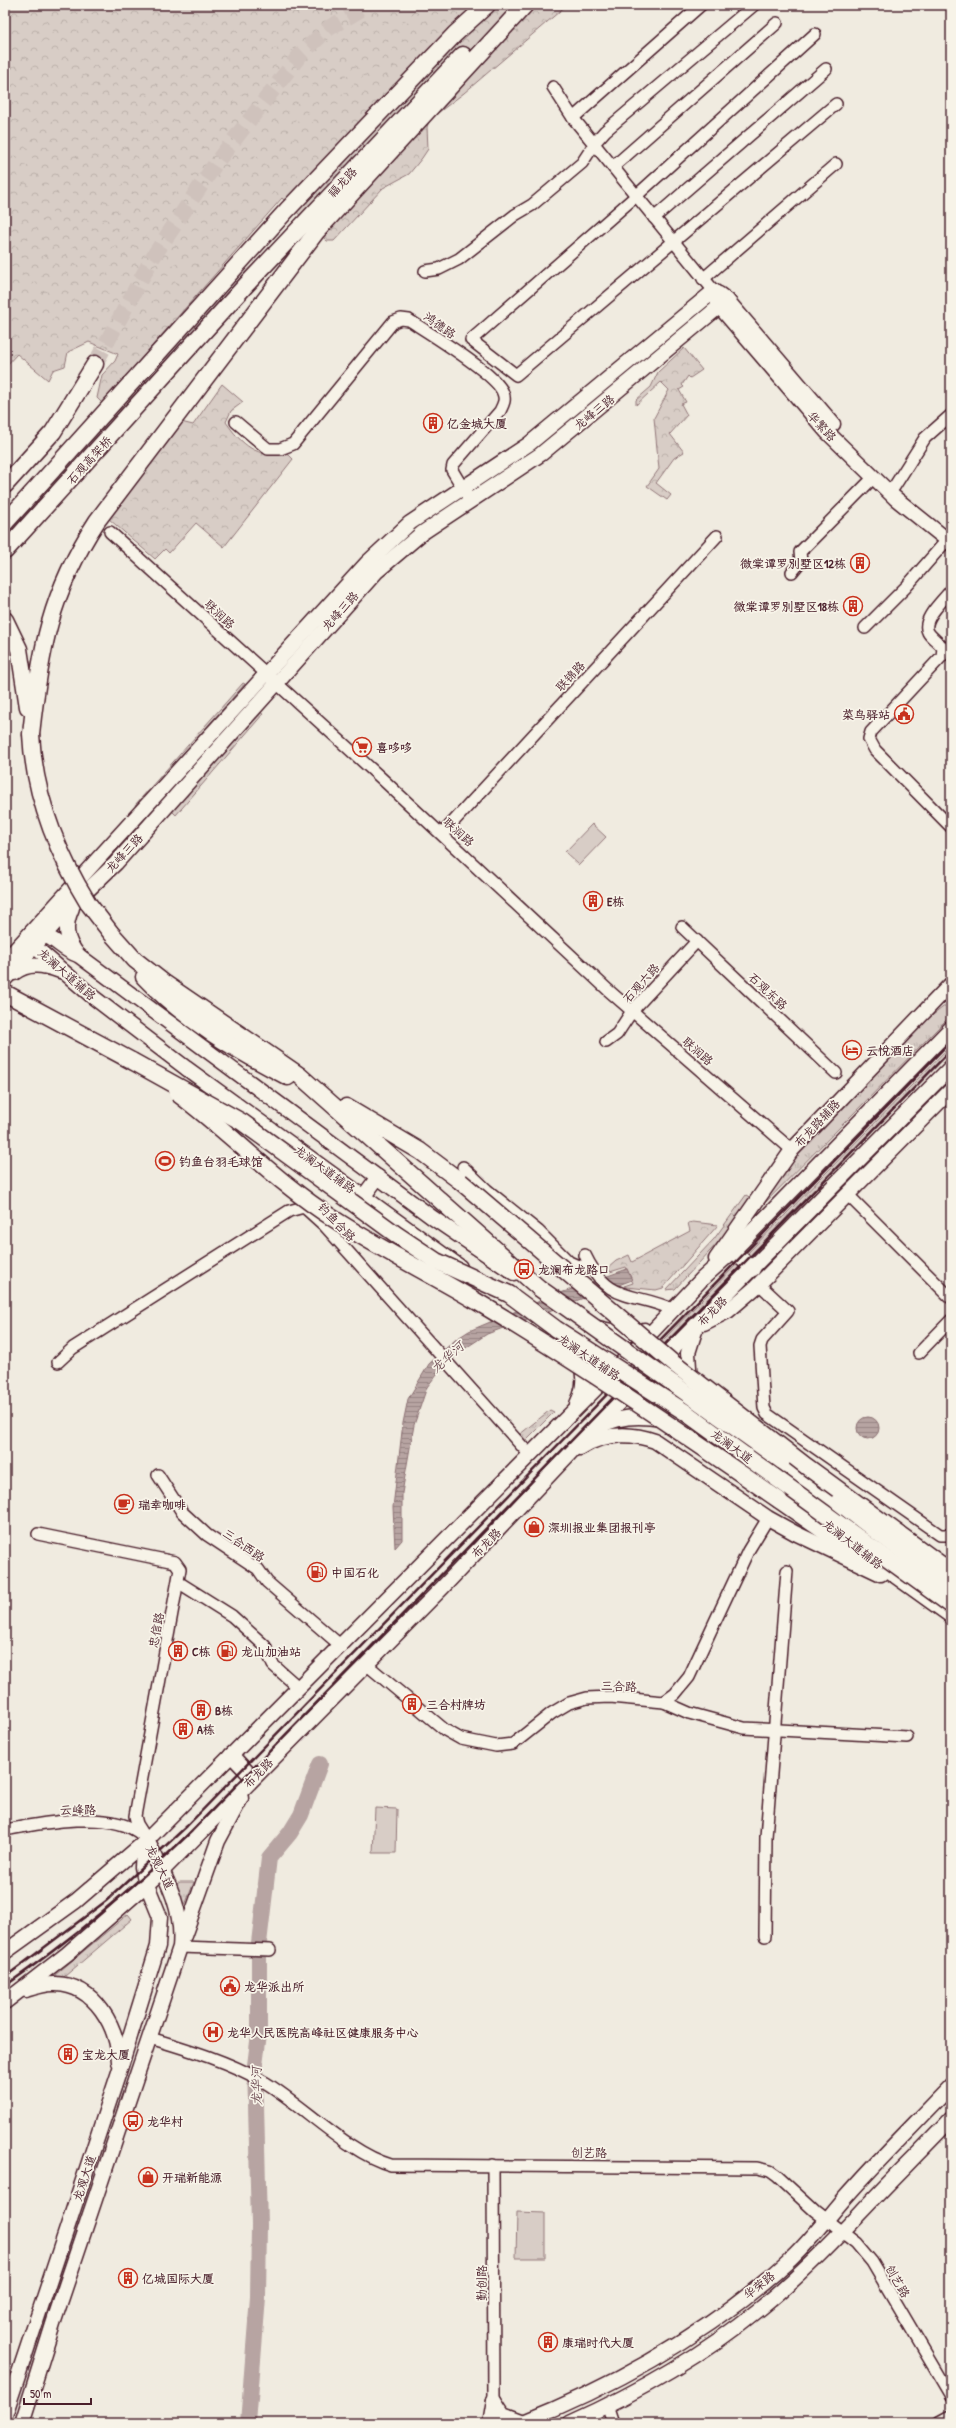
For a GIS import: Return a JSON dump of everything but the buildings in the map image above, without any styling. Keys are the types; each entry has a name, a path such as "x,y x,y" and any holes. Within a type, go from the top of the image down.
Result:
{"highway":[{"name":"福龙路","path":"157,353 298,199 455,34 487,5"},
{"name":"福龙路","path":"172,367 246,285 430,88 466,52 519,5"},
{"path":"31,734 43,643 62,583 80,548 97,521 173,418 207,378 317,231 524,5"},
{"name":"石观高架桥","path":"5,523 157,353"},
{"path":"5,485 53,432 75,400 95,364"},
{"name":"石观高架桥","path":"5,551 172,367"},
{"path":"5,620 19,649 23,667 35,777 44,811 80,904 122,954 168,1002 187,1017 256,1061 389,1132 439,1165 483,1199 673,1364 806,1466 951,1572"},
{"name":"龙澜大道","path":"80,904 135,960 163,982 299,1075 538,1289 815,1484 943,1585"},
{"path":"5,983 132,1060 206,1115 276,1176 332,1218 477,1302 636,1401 831,1536 882,1568"},
{"name":"龙澜大道","path":"132,1060 242,1122 379,1222 436,1261 509,1298 685,1412 951,1605"}],"main road":[{"name":"华繁路","path":"714,291 807,410 873,478 911,513 950,538"},
{"name":"龙峰三路","path":"5,961 341,590 396,535 462,486 501,464 561,419 714,291"},
{"name":"华繁路","path":"723,303 838,430 894,487 950,538"},
{"name":"龙峰三路","path":"5,983 46,934 80,904 380,567 422,533 541,454 723,303"},
{"path":"78,955 69,944 66,932 67,921 80,904"},
{"name":"龙澜大道辅路","path":"943,1585 822,1494 652,1370 378,1177 78,955 71,953 46,934 31,933 35,946 62,972 186,1068 363,1197 509,1298 561,1339 700,1430 850,1540 882,1568 951,1616"},
{"path":"5,983 20,968 32,965 44,966 62,972"},
{"name":"布龙路辅路","path":"702,1279 792,1150 838,1099 951,984"},
{"path":"926,1010 951,994"},
{"path":"5,1952 76,1901 147,1840 529,1454 612,1373 702,1279 733,1251 951,1028"},
{"name":"布龙路","path":"5,2002 147,1886 395,1635 590,1432 636,1388 951,1067"},
{"path":"919,1099 951,1076"},
{"path":"703,1407 693,1394 687,1366 691,1339 698,1325 728,1311 760,1284 951,1090"},
{"path":"363,1197 378,1177"},
{"path":"733,1251 753,1269"},
{"path":"579,1320 608,1331 625,1334 645,1329 670,1314"},
{"path":"561,1339 576,1354 584,1372 585,1382 582,1394 574,1410"},
{"path":"590,1432 612,1421 646,1418 681,1423 700,1430"},
{"path":"565,1459 583,1447 606,1437 629,1434 641,1436 672,1451 768,1518 796,1533 918,1593 943,1585"},
{"path":"935,1604 943,1585"},
{"path":"180,1947 218,1841 253,1778 230,1755"},
{"name":"龙观大道","path":"22,2423 55,2318 180,1947 180,1917 162,1871 147,1840"},
{"name":"龙观大道","path":"5,2415 119,2072 159,1939 160,1913 147,1886 142,1860 147,1840"},
{"path":"19,1991 55,1984 78,1990 92,2000 104,2014 113,2030 118,2048 119,2072"},
{"name":"华荣路","path":"522,2422 600,2389 701,2329 745,2297 791,2259 827,2221 843,2201 951,2086"},
{"name":"华荣路","path":"570,2423 607,2405 699,2353 760,2309 842,2233 951,2119"},
{"path":"494,2400 503,2414 522,2422"},
{"path":"490,2423 494,2400"}],"street":[{"path":"573,118 701,5"},
{"path":"425,271 439,269 459,259 515,214 532,205 582,163 605,130 754,5"},
{"path":"613,167 777,23"},
{"path":"815,34 636,196 471,340 516,375 674,243 836,104"},
{"path":"654,218 826,68"},
{"name":"华繁路","path":"553,87 573,118 714,291"},
{"path":"702,277 836,164"},
{"name":"鸿德路","path":"236,422 268,449 280,448 293,444 393,322 401,319 409,320 487,374 503,392 504,400 500,411 453,466 452,470 470,500"},
{"path":"894,487 925,438 951,415"},
{"path":"792,572 801,561 800,552 873,478"},
{"name":"联润路","path":"110,532 442,834 632,1011 792,1150"},
{"name":"联锦路","path":"442,834 717,536"},
{"path":"865,628 906,587 950,538"},
{"path":"951,590 929,618 927,624 929,634 943,648 942,656 874,729 869,739 875,750 951,827"},
{"name":"石观东路","path":"682,927 836,1073"},
{"name":"石观六路","path":"606,1042 617,1034 632,1011 697,941"},
{"path":"463,1167 487,1190 538,1231 570,1262 578,1266 590,1266"},
{"path":"848,1195 951,1298"},
{"name":"钓鱼合路","path":"58,1362 73,1348 289,1211 299,1207 308,1210 325,1226 435,1351 529,1454"},
{"path":"585,1255 590,1266 613,1290 627,1297 665,1305 670,1314"},
{"path":"760,1284 788,1311 762,1340 760,1346 765,1410 770,1416 940,1535 951,1535"},
{"path":"919,1353 951,1320"},
{"path":"822,1494 842,1465"},
{"name":"三合西路","path":"158,1475 171,1498 197,1527 258,1569 267,1582 340,1645"},
{"path":"664,1702 675,1694 689,1677 748,1550 768,1518"},
{"name":"忠信路","path":"38,1534 174,1562 180,1569 135,1816 137,1824 147,1840"},
{"path":"943,1585 951,1561"},
{"path":"765,1936 766,1837 773,1730 787,1571"},
{"path":"178,1582 232,1616 265,1646 273,1665 298,1687"},
{"name":"三合路","path":"366,1664 445,1730 461,1739 496,1746 513,1744 552,1713 569,1703 587,1698 610,1697 664,1702 690,1713 730,1724 773,1730 907,1737"},
{"name":"云峰路","path":"5,1830 62,1821 94,1821 128,1826 147,1840"},
{"path":"180,1947 269,1950"},
{"name":"创艺路","path":"150,2038 240,2068 267,2084 380,2162 401,2165 623,2165 764,2169 777,2176 827,2221 856,2243 872,2262 951,2396"},
{"name":"勤创路","path":"493,2165 494,2400"},
{"path":"607,2405 613,2423"},
{"path":"940,2423 951,2417"}],"green space":[{"path":"5,5 567,5 464,93 430,119 427,127 428,149 422,158 409,174 383,188 334,241 327,241 282,198 102,403 97,398 102,375 115,361 118,354 89,342 68,352 65,366 53,370 48,380 17,354 5,367"},
{"path":"684,348 702,370 690,378 688,376 682,385 684,387 679,390 686,402 681,404 687,415 670,434 684,452 674,458 656,483 671,495 667,500 647,486 659,469 654,418 669,390 661,382 636,405 636,400 651,387 658,372"},
{"path":"222,384 243,402 231,411 226,422 238,437 251,448 259,452 276,454 286,452 293,459 224,547 196,523 169,553 165,549 155,559 109,519 181,422 193,425"},
{"path":"243,683 245,684 136,807 135,805"},
{"path":"260,712 263,714 176,815 172,811"},
{"path":"592,824 606,837 579,865 565,852"},
{"path":"951,1001 951,1015 745,1223 810,1137 920,1025"},
{"path":"951,1045 951,1052 659,1349 657,1346"},
{"path":"746,1195 751,1198 722,1238 675,1289 666,1290 714,1239"},
{"path":"693,1222 718,1225 663,1288 656,1290 626,1287 624,1286 633,1283 626,1267 610,1272 608,1268 616,1261 629,1255 632,1262 690,1231 688,1223"},
{"path":"550,1410 554,1412 525,1441 519,1435"},
{"path":"375,1808 397,1809 396,1853 373,1853"},
{"path":"180,1882 194,1882 184,1908 175,1885"},
{"path":"128,1914 132,1919 58,1982 49,1980"},
{"path":"517,2212 545,2213 545,2258 516,2258"}],"water":[{"path":"627,1269 632,1280 487,1334 461,1351 437,1374 427,1387 414,1425 402,1493 402,1540 395,1548 393,1507 403,1423 408,1399 429,1364 455,1340 469,1331 547,1298"},
{"path":"864,1417 872,1417 879,1424 879,1432 872,1439 864,1439 857,1432 857,1424"}],"waterway":[{"name":"龙华河","path":"248,2423 258,2297 259,2225 255,2065 259,2034 259,1943 269,1858 290,1833 301,1815 320,1764"}],"tunnel":[{"path":"95,364 153,257 216,163 300,55 329,28 368,5"}],"railway":[{"path":"5,1977 106,1901 187,1826 951,1041"},
{"path":"5,1986 102,1912 192,1831 951,1050"}],"place":[{"name":"亿金城大厦","path":"433,423"},
{"name":"微棠谭罗别墅区12栋","path":"860,563"},
{"name":"微棠谭罗别墅区18栋","path":"853,606"},
{"name":"菜鸟驿站","path":"904,714"},
{"name":"喜哆哆","path":"362,747"},
{"name":"E栋","path":"593,901"},
{"name":"云悦酒店","path":"852,1050"},
{"name":"钓鱼台羽毛球馆","path":"165,1161"},
{"name":"龙澜布龙路口","path":"524,1269"},
{"name":"瑞幸咖啡","path":"124,1504"},
{"name":"深圳报业集团报刊亭","path":"534,1527"},
{"name":"中国石化","path":"317,1572"},
{"name":"C栋","path":"178,1651"},
{"name":"龙山加油站","path":"227,1651"},
{"name":"三合村牌坊","path":"412,1704"},
{"name":"B栋","path":"201,1710"},
{"name":"A栋","path":"183,1729"},
{"name":"龙华派出所","path":"230,1986"},
{"name":"龙华人民医院高峰社区健康服务中心","path":"213,2032"},
{"name":"宝龙大厦","path":"68,2054"},
{"name":"龙华村","path":"133,2121"},
{"name":"开瑞新能源","path":"148,2177"},
{"name":"亿城国际大厦","path":"128,2278"},
{"name":"康瑞时代大厦","path":"548,2342"}]}
